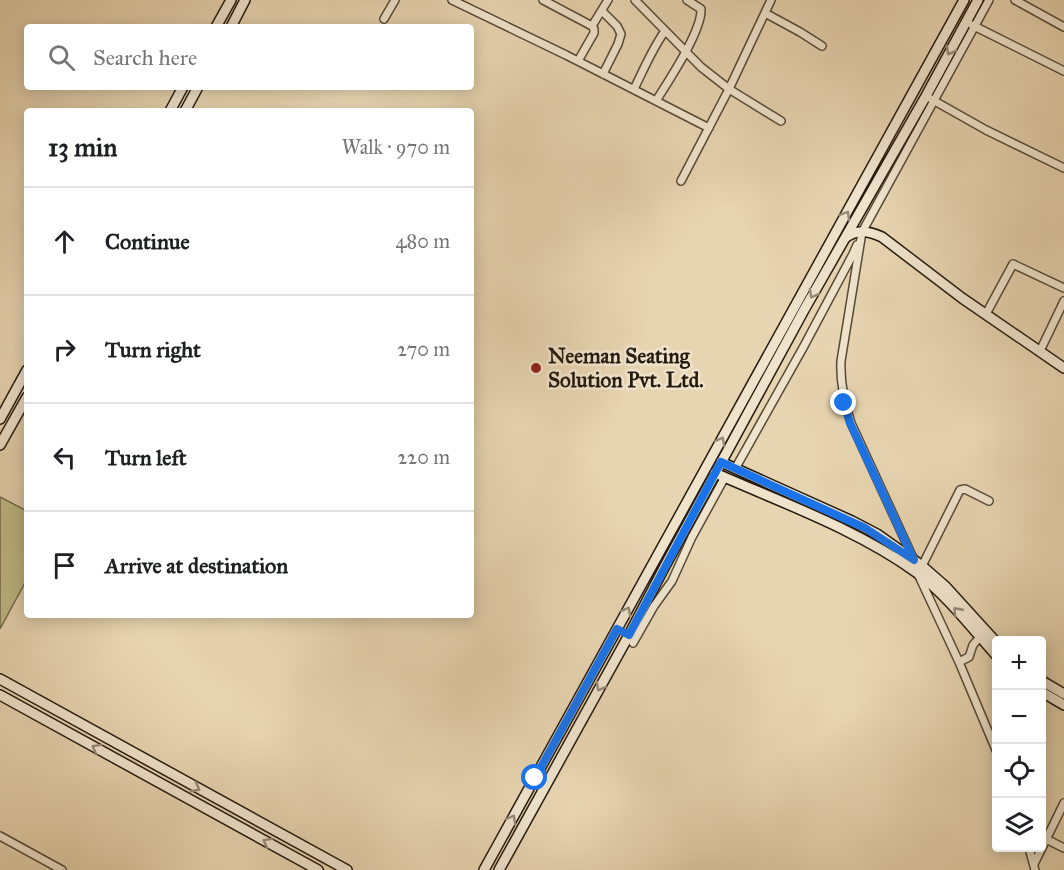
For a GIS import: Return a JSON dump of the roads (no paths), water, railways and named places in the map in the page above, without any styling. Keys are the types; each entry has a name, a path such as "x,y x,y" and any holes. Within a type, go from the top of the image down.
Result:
{"main road":[{"path":"218,24 231,0"},
{"path":"233,24 245,0"},
{"path":"499,870 631,639 821,270 826,249 964,0"},
{"path":"484,870 617,629 821,270 843,240 930,99 970,24 978,0"},
{"path":"172,108 181,90"},
{"path":"187,108 196,90"},
{"path":"826,249 852,233 869,232 882,237 962,298 1064,368"},
{"path":"0,419 24,375"},
{"path":"0,445 24,402"},
{"path":"721,462 865,528 956,596 992,637"},
{"path":"715,473 858,536 918,566 992,650"},
{"path":"617,629 631,639"},
{"path":"0,679 347,870"},
{"path":"1046,684 1064,694"},
{"path":"0,695 318,870"},
{"path":"1046,695 1064,705"}],"street":[{"path":"384,19 395,0"},
{"path":"452,0 709,128"},
{"path":"543,0 594,29 578,61"},
{"path":"592,26 608,0"},
{"path":"635,0 701,67 729,89 781,121"},
{"path":"656,101 686,52 702,15 701,9 687,0"},
{"path":"681,181 729,89 771,0"},
{"path":"989,0 970,24 1064,71"},
{"path":"1016,0 1064,27"},
{"path":"602,11 617,26 621,34 603,74"},
{"path":"765,13 822,46"},
{"path":"634,89 649,57 665,31"},
{"path":"735,469 853,254 930,99 986,130 1064,168"},
{"path":"862,232 841,360 840,376 844,403 850,423 918,566 993,744"},
{"path":"986,314 1013,264 1064,288"},
{"path":"1040,351 1064,301"},
{"path":"631,639 672,581 692,537 725,477"},
{"path":"918,566 960,490 965,489 989,501"},
{"path":"959,662 969,657 980,637"},
{"path":"1064,803 1046,839 1064,848"},
{"path":"0,836 62,870"},
{"path":"1030,852 1035,867"},
{"path":"1035,867 1041,852"}],"place":[{"name":"Neeman Seating Solution Pvt. Ltd.","path":"536,368"}]}
